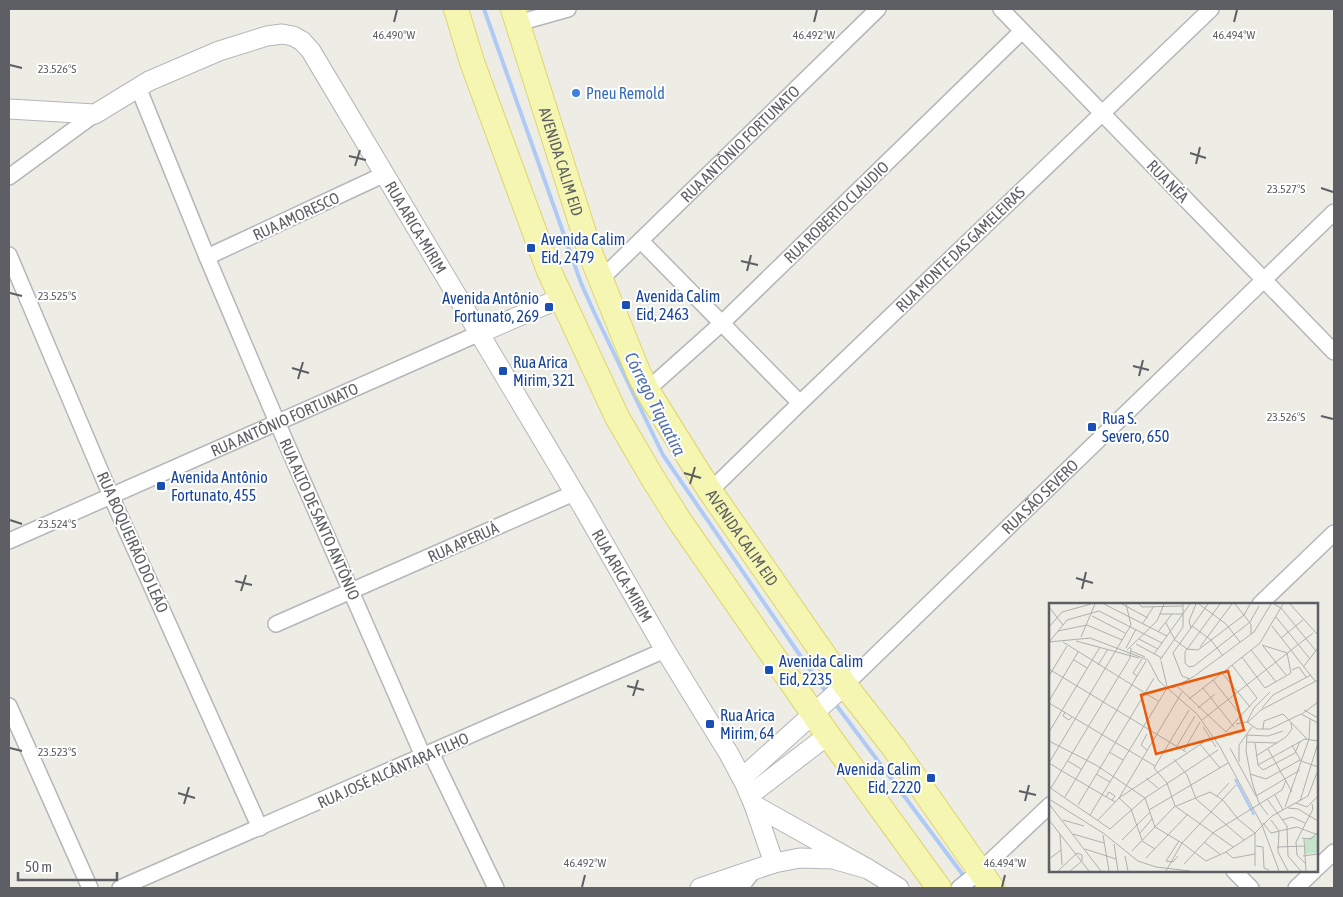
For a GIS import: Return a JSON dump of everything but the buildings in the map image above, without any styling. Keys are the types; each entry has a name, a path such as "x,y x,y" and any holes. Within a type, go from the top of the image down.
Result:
{"main road":[{"name":"AVENIDA CALIM EID","path":"456,9 479,80 549,271 617,417 652,477 679,520 830,699 894,748 986,879"},
{"name":"AVENIDA CALIM EID","path":"515,16 591,255 639,374 710,491 830,699 828,735 939,888"}],"street":[{"path":"515,16 568,9"},
{"name":"RUA ANTÔNIO FORTUNATO","path":"601,280 878,9"},
{"name":"RUA NÉA","path":"1001,9 1334,352"},
{"name":"RUA MONTE DAS GAMELEIRAS","path":"710,491 1211,9"},
{"name":"RUA ROBERTO CLAUDIO","path":"647,390 722,324 1022,31"},
{"name":"RUA ARICA-MIRIM","path":"9,177 95,114 149,81 219,51 267,36 282,34 293,36 302,41 311,51 385,174 665,650 729,754 752,800 774,864"},
{"name":"RUA ALTO DE SANTO ANTÔNIO","path":"138,87 277,422 352,591 427,754 496,888"},
{"path":"9,109 95,114"},
{"name":"RUA AMORESCO","path":"207,257 385,174"},
{"name":"RUA SÃO SEVERO","path":"742,778 830,699 1334,212"},
{"path":"641,241 800,403"},
{"name":"RUA BOQUEIRÃO DO LEÃO","path":"9,255 111,496 260,828"},
{"name":"RUA ANTÔNIO FORTUNATO","path":"9,541 562,298"},
{"name":"RUA APERUÁ","path":"276,624 574,493"},
{"path":"1261,603 1334,533"},
{"name":"RUA JOSÉ ALCÂNTARA FILHO","path":"120,888 665,650"},
{"path":"9,706 90,888"},
{"path":"828,735 752,800 899,888"},
{"path":"959,888 986,879 1049,806"},
{"path":"1318,868 1334,852"},
{"path":"700,888 774,864 800,858 833,859 868,869"},
{"path":"740,888 754,870"},
{"path":"1235,872 1251,888"},
{"path":"1296,888 1314,872"}],"waterway":[{"name":"Córrego Tiquatira","path":"484,9 581,283 663,455 827,693"},
{"name":"Córrego Tiquatira","path":"834,702 966,879"}],"place":[{"name":"Pneu Remold","path":"576,93"},
{"name":"Avenida Calim Eid, 2479","path":"531,248"},
{"name":"Avenida Calim Eid, 2463","path":"626,305"},
{"name":"Avenida Antônio Fortunato, 269","path":"549,307"},
{"name":"Rua Arica Mirim, 321","path":"503,371"},
{"name":"Rua S. Severo, 650","path":"1092,427"},
{"name":"Avenida Antônio Fortunato, 455","path":"161,486"},
{"name":"Avenida Calim Eid, 2235","path":"769,670"},
{"name":"Rua Arica Mirim, 64","path":"710,724"},
{"name":"Avenida Calim Eid, 2220","path":"931,778"}]}
